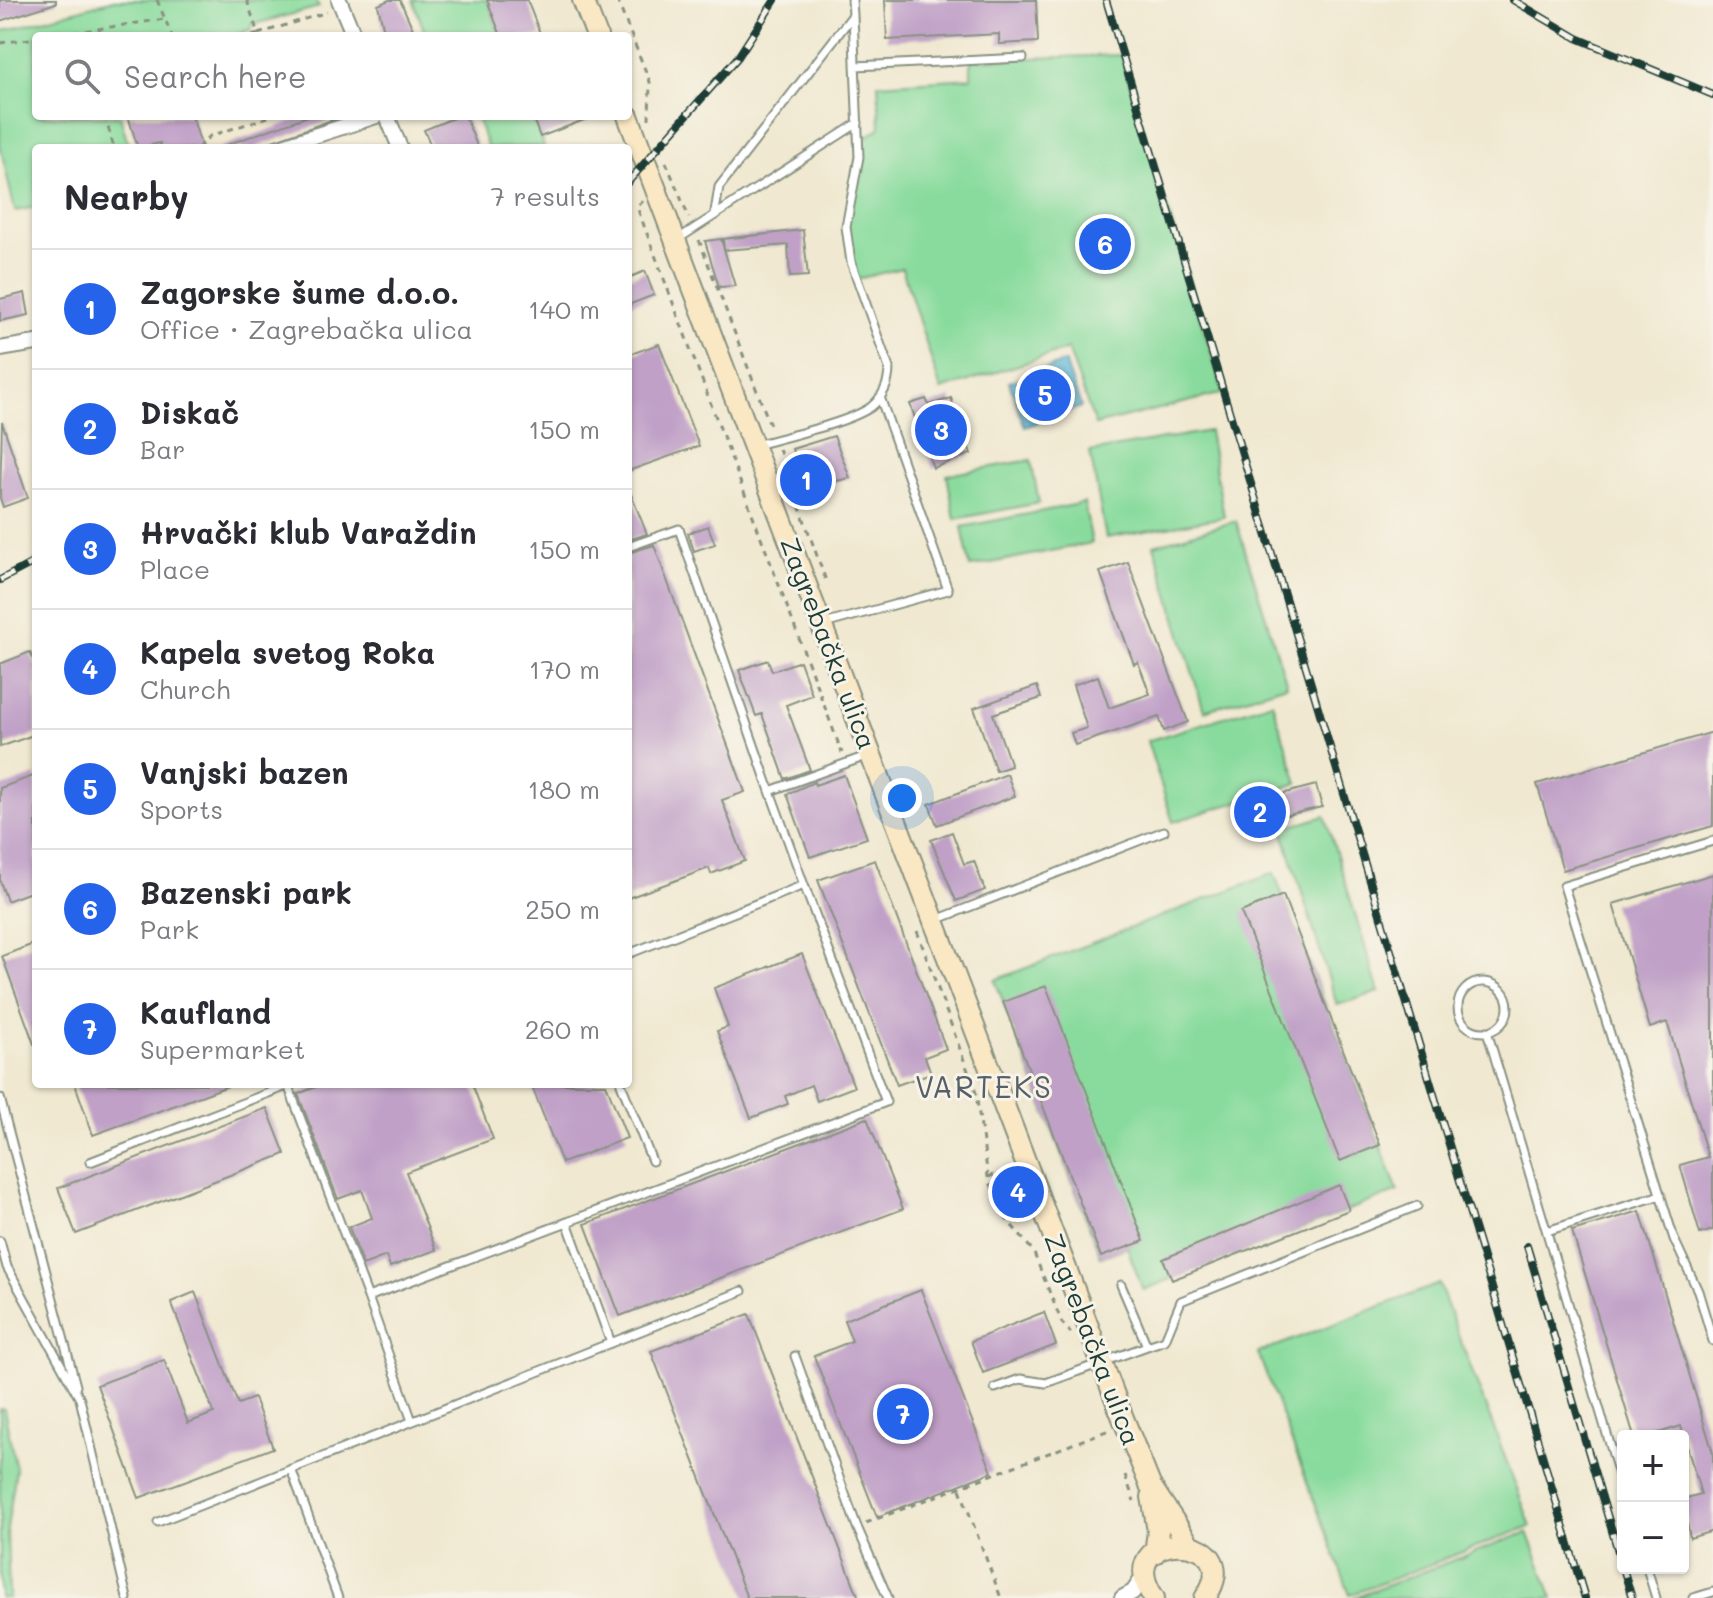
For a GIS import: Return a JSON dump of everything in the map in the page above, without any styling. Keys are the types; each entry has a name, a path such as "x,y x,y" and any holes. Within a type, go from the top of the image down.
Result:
{"main road":[{"path":"583,0 595,32"},
{"name":"Zagrebačka ulica","path":"630,120 1027,1164 1095,1366 1150,1485 1189,1544 1205,1554 1211,1563 1213,1582 1207,1596"},
{"name":"Zagrebačka ulica","path":"1146,1573 1155,1553 1158,1531 1150,1485"},
{"path":"1155,1553 1171,1543 1189,1544"},
{"path":"1146,1573 1154,1598"}],"street":[{"path":"341,4 352,32"},
{"path":"289,144 364,120"},
{"path":"389,120 398,144"},
{"path":"0,349 32,344"},
{"path":"1122,1598 1138,1586 1146,1573"}],"lane":[{"path":"754,446 860,412 880,397 889,368 851,262 846,227 859,157 852,0"},
{"path":"715,212 719,187 853,15"},
{"path":"855,66 1023,58"},
{"path":"677,240 715,212 858,123"},
{"path":"822,624 948,590 880,397"},
{"path":"368,1297 886,1102 770,791 679,529 632,546"},
{"path":"770,791 871,754"},
{"path":"934,921 1164,831"},
{"path":"1713,841 1564,886 1674,1239 1698,1291 1713,1341"},
{"path":"632,952 804,885"},
{"path":"1478,982 1496,985 1507,1001 1504,1020 1487,1031 1469,1028 1458,1012 1461,993 1478,982"},
{"path":"1487,1031 1617,1468"},
{"path":"90,1162 282,1088"},
{"path":"291,1088 412,1421"},
{"path":"623,1088 652,1161"},
{"path":"0,1098 80,1399 127,1598"},
{"path":"1547,1231 1661,1195"},
{"path":"995,1388 1020,1379 1046,1383 1165,1340 1181,1301 1417,1206"},
{"path":"567,1222 611,1343"},
{"path":"0,1241 7,1267 80,1399"},
{"path":"1121,1285 1147,1346"},
{"path":"158,1522 742,1291"},
{"path":"795,1356 857,1527 888,1598"},
{"path":"291,1469 338,1598"},
{"path":"1649,1574 1656,1598"},
{"path":"1693,1598 1713,1592"}],"path":[{"path":"157,0 170,32"},
{"path":"247,0 257,32"},
{"path":"617,0 630,32"},
{"path":"264,32 341,4"},
{"path":"77,32 165,19"},
{"path":"632,37 650,82 649,131"},
{"path":"0,43 32,39"},
{"path":"106,120 113,144"},
{"path":"202,144 210,136 259,120"},
{"path":"671,172 686,209"},
{"path":"647,198 637,207 846,764"},
{"path":"700,242 767,418"},
{"path":"781,454 828,588"},
{"path":"978,1101 988,1177 1004,1216 1033,1251 1062,1323 1095,1366"},
{"path":"988,1177 1027,1164"},
{"path":"857,1527 1109,1430 1106,1423"},
{"path":"1124,1474 1134,1503"},
{"path":"959,1488 1001,1598"}],"green space":[{"path":"114,0 315,0 319,7 251,25 252,29 243,32 32,32 32,120 121,120 128,144 32,144 32,208 15,211 0,145 0,32"},
{"path":"413,0 487,0 499,32 425,32"},
{"path":"1121,55 1223,393 1095,425 1068,349 941,390 902,268 857,279 846,227 859,141 880,128 878,84 971,78 971,60"},
{"path":"478,120 534,120 543,144 486,144"},
{"path":"1209,431 1224,517 1106,538 1090,452"},
{"path":"1031,460 1039,503 955,519 947,475"},
{"path":"1084,503 1092,543 970,567 962,527"},
{"path":"1236,521 1287,685 1204,711 1154,545"},
{"path":"1272,702 1298,783 1173,822 1147,741"},
{"path":"1325,816 1379,992 1337,1005 1282,829"},
{"path":"1274,873 1398,1191 1143,1290 1127,1247 1101,1257 995,980"},
{"path":"1439,1284 1531,1526 1350,1595 1258,1353"},
{"path":"0,1409 4,1409 16,1469 7,1528 9,1598 0,1598"},
{"path":"1528,1532 1553,1598 1354,1598"}],"water":[{"path":"1065,362 1081,407 1025,427 1009,382"}],"building":[{"path":"0,0 56,0 56,3 0,21"},
{"path":"389,0 400,0 414,32 384,32 378,5"},
{"path":"487,0 527,0 539,32 499,32"},
{"path":"885,0 1036,0 1038,42 999,44 999,34 887,40"},
{"path":"129,120 193,120 201,144 160,143 137,144"},
{"path":"297,120 332,120 264,144 229,144"},
{"path":"448,120 467,120 476,144 430,144 424,130"},
{"path":"534,120 584,120 540,137"},
{"path":"803,230 808,276 790,277 788,245 724,250 723,239"},
{"path":"721,239 735,286 719,287 705,241"},
{"path":"645,271 654,295 632,303 632,276"},
{"path":"25,293 29,315 0,321 0,299"},
{"path":"659,344 699,446 632,470 632,354"},
{"path":"951,398 971,454 933,468 910,404 926,399 929,405"},
{"path":"2,422 28,498 3,507 0,498"},
{"path":"834,436 850,478 805,488 792,449"},
{"path":"632,497 647,534 632,539"},
{"path":"708,526 715,544 694,551 688,533"},
{"path":"654,545 745,792 722,800 745,861 711,874 709,868 632,897 632,552"},
{"path":"1128,562 1188,722 1164,731 1159,717 1075,745 1071,733 1087,728 1073,685 1098,676 1109,708 1150,694 1138,662 1134,664 1100,572"},
{"path":"30,652 32,657 32,735 0,747 0,664"},
{"path":"768,660 772,671 800,661 812,695 786,705 810,770 785,779 762,714 756,716 739,670"},
{"path":"1037,686 1041,698 993,714 1011,766 996,771 974,708"},
{"path":"1713,732 1713,826 1563,870 1537,784"},
{"path":"1007,774 1015,796 937,825 929,804"},
{"path":"844,775 867,838 810,857 787,794 814,782 815,785"},
{"path":"32,776 32,892 7,901 0,881 0,788"},
{"path":"1316,785 1322,807 1279,817 1274,796"},
{"path":"952,832 964,864 974,861 985,890 956,901 931,840"},
{"path":"875,860 946,1049 925,1057 931,1073 897,1085 818,880"},
{"path":"1713,874 1713,1230 1700,1234 1680,1165 1708,1157 1667,1022 1650,1028 1613,904"},
{"path":"1283,895 1380,1145 1340,1161 1241,912"},
{"path":"32,945 32,1038 2,956"},
{"path":"802,954 854,1087 817,1101 811,1085 785,1096 788,1104 751,1118 717,1031 728,1027 714,988"},
{"path":"1046,986 1144,1241 1101,1257 1003,1002"},
{"path":"76,1088 222,1088 93,1135"},
{"path":"313,1088 474,1088 493,1139 406,1172 436,1250 390,1267 386,1256 363,1265 349,1227 372,1218 362,1190 338,1199 298,1094"},
{"path":"533,1088 608,1088 627,1138 562,1163"},
{"path":"267,1108 285,1154 76,1234 58,1188"},
{"path":"867,1118 903,1209 620,1316 585,1224"},
{"path":"1016,1174 1028,1206 1013,1212 1004,1179"},
{"path":"1339,1185 1349,1210 1172,1280 1163,1259"},
{"path":"1640,1211 1713,1453 1713,1531 1690,1538 1689,1497 1701,1494 1689,1453 1689,1430 1682,1430 1681,1426 1668,1430 1632,1430 1572,1231"},
{"path":"921,1290 992,1472 877,1517 814,1356 852,1341 844,1320"},
{"path":"195,1292 238,1404 254,1398 273,1448 139,1498 97,1385 164,1360 188,1423 214,1413 171,1302"},
{"path":"1044,1312 1056,1345 983,1373 971,1341"},
{"path":"749,1314 859,1598 747,1598 651,1351"}],"railway":[{"path":"632,177 738,57 775,0"},
{"path":"1106,0 1585,1598"},
{"path":"1513,0 1577,38 1713,95"},
{"path":"0,580 32,563"},
{"path":"1527,1246 1632,1598"}],"place":[{"name":"Bazenski park","path":"1105,244"},
{"name":"Vanjski bazen","path":"1045,395"},
{"name":"Hrvački klub Varaždin","path":"941,430"},
{"name":"Zagorske šume d.o.o.","path":"806,480"},
{"name":"Diskač","path":"1260,812"},
{"name":"Kapela svetog Roka","path":"1018,1192"},
{"name":"Kaufland","path":"903,1414"}],"district":[{"name":"VARTEKS","path":"984,1086"}]}
